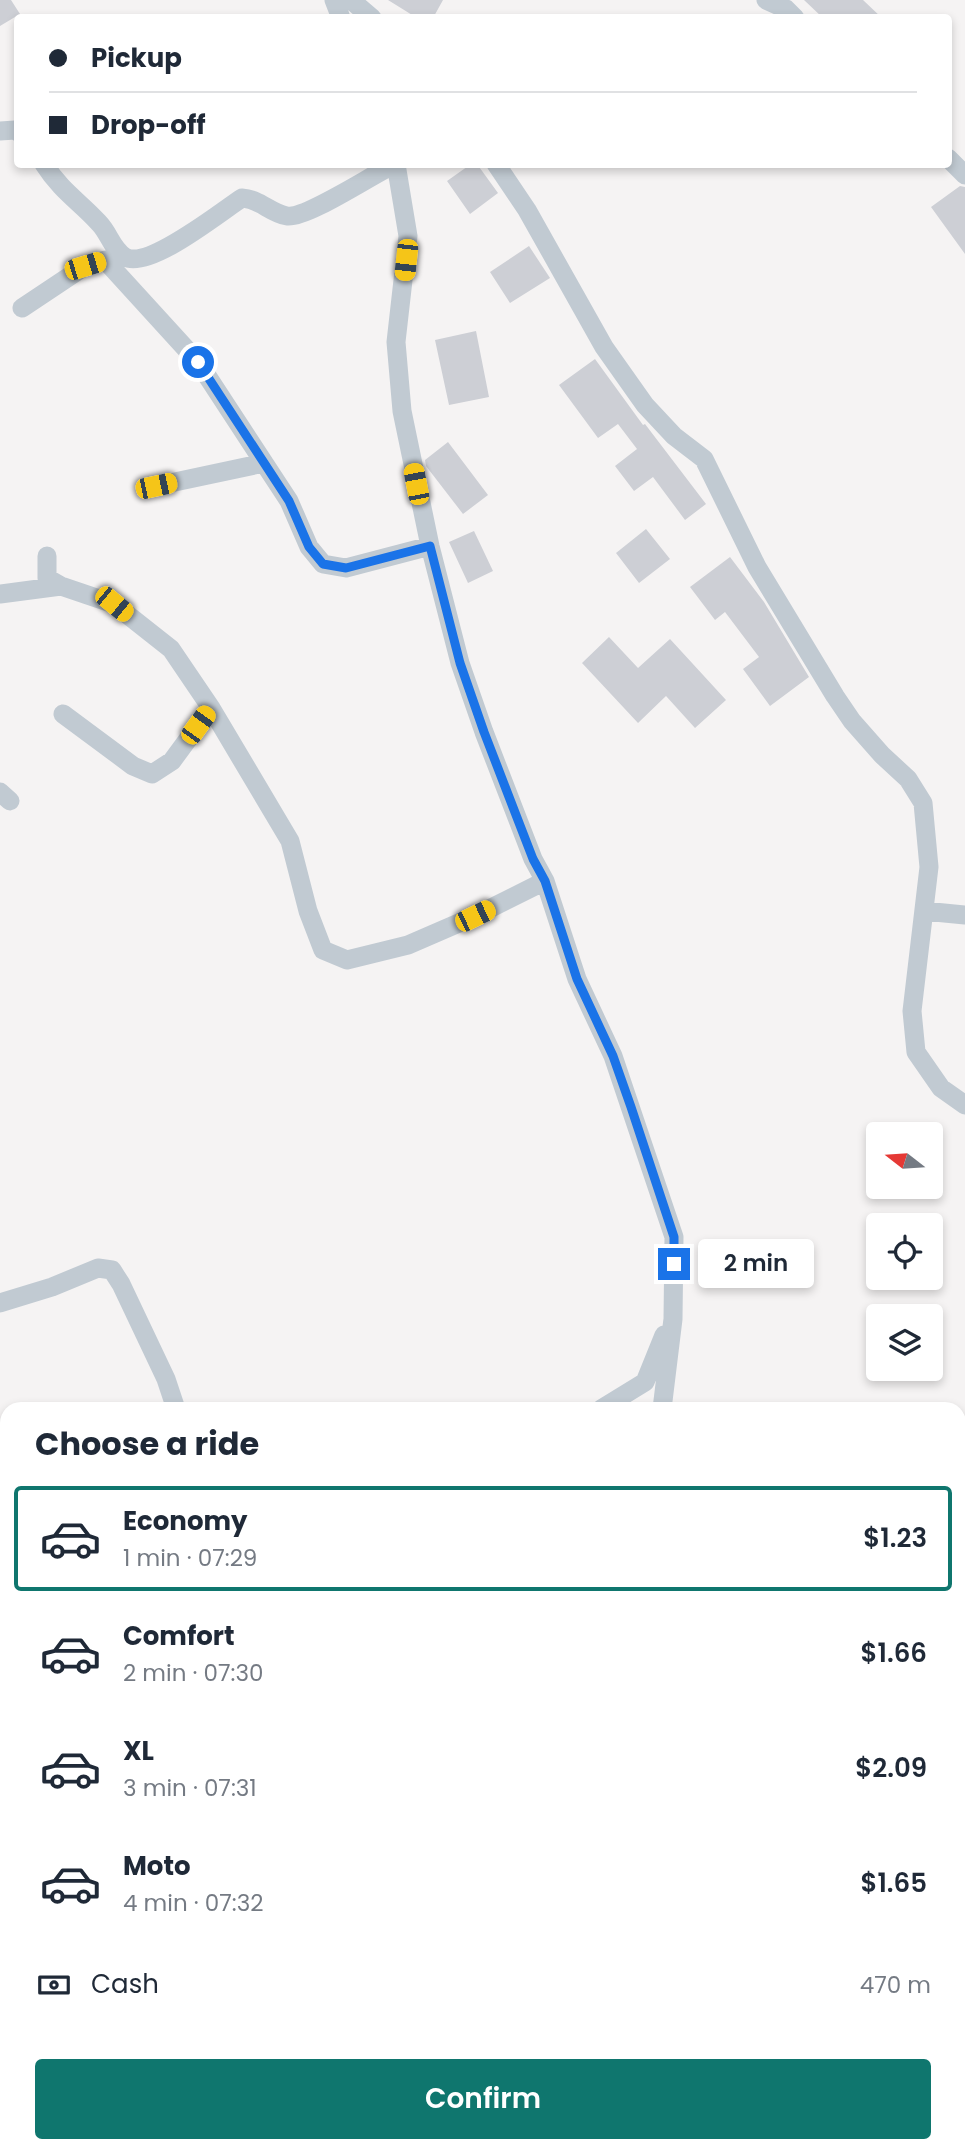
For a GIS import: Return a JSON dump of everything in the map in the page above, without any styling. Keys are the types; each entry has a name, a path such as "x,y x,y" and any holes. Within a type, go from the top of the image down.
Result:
{"street":[{"path":"351,0 367,14"},
{"path":"766,0 791,14"},
{"path":"952,162 965,174"},
{"path":"47,168 55,181 101,224 117,250 134,260 172,246 242,198 254,199 274,211 291,216 330,200 388,168"},
{"path":"396,168 408,236 396,341 401,400 430,546 460,663 533,859 545,881 577,979 613,1056 674,1237 673,1319 663,1402"},
{"path":"499,168 527,210 604,347 645,404 674,436 704,459 757,567 835,696 852,721 908,779 923,803 929,867 912,1011 916,1052 941,1088 965,1105"},
{"path":"22,308 85,266 105,260 198,362 289,501 309,547 323,564 346,568 430,546"},
{"path":"156,486 264,463"},
{"path":"47,556 47,578 61,586 114,604 171,649 211,708 290,841 308,911 323,950 346,960 408,945 545,881"},
{"path":"0,594 61,586"},
{"path":"63,714 133,766 152,774 172,761 211,708"},
{"path":"924,911 965,915"},
{"path":"0,1303 52,1287 98,1268 112,1270 166,1379 174,1402"},
{"path":"612,1402 645,1382 673,1319"}],"building":[{"path":"0,0 11,0 20,14 14,14 14,18 0,26"},
{"path":"388,0 443,0 435,14 411,14"},
{"path":"804,0 863,0 878,14 819,14"},
{"path":"465,168 480,168 498,193 470,214 447,181"},
{"path":"960,186 965,187 965,254 931,207"},
{"path":"529,246 550,278 510,303 490,272"},
{"path":"476,331 489,397 449,405 435,340"},
{"path":"595,359 706,504 685,520 653,477 634,491 615,466 637,449 618,424 598,438 559,385"},
{"path":"448,442 488,495 463,514 426,466 425,460"},
{"path":"646,529 670,559 639,583 616,553"},
{"path":"474,531 493,571 468,583 449,542"},
{"path":"730,557 764,602 809,677 770,706 743,669 759,657 725,612 715,620 690,587"},
{"path":"609,637 638,668 670,639 726,700 695,728 666,696 638,723 582,663"}],"route":[{"path":"198,362 289,501 309,547 323,564 346,568 430,546 460,663 484,732 533,859 545,881 577,979 613,1056 631,1107 674,1237 674,1264"}]}
